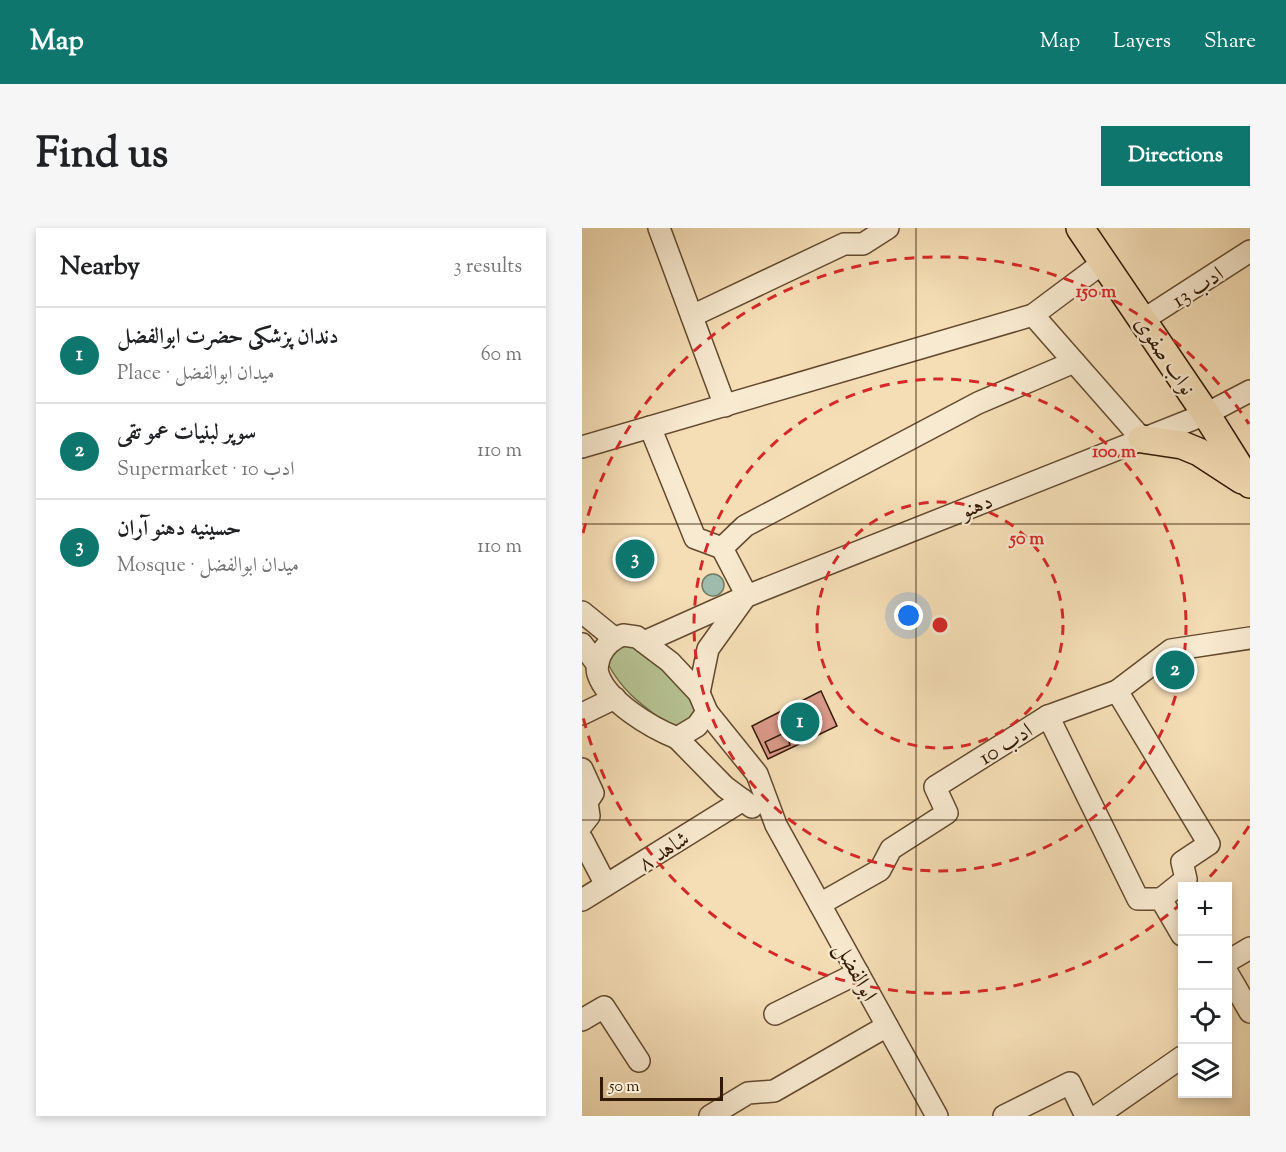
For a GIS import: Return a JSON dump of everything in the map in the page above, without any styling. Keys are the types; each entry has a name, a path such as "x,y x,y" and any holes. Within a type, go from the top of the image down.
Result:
{"main road":[{"name":"نواب صفوی","path":"1080,228 1206,414 1250,484"},
{"path":"1142,439 1182,446 1199,452 1250,484"}],"street":[{"path":"659,228 724,406"},
{"path":"692,316 844,244 863,244 888,228"},
{"name":"ادب 13","path":"1143,320 1250,251"},
{"path":"582,447 1033,315 1104,262"},
{"path":"1033,315 1142,439"},
{"path":"722,548 745,526 967,408 1074,362"},
{"name":"دهنو","path":"644,642 747,596 1206,414 1250,391"},
{"path":"650,428 695,538 722,548 747,596 708,649 703,703 697,726 677,738"},
{"path":"582,612 614,639"},
{"path":"644,642 637,637 624,635 614,639 603,650 597,664 598,674 615,698 657,730 677,738 725,787 776,825"},
{"name":"ادب 10","path":"820,904 880,870 891,849 947,813 934,787 1048,716 1117,691 1172,651 1250,638"},
{"name":"ابوالفضل","path":"644,642 670,662 757,774 776,825 937,1116"},
{"path":"582,644 597,664"},
{"path":"1048,716 1138,899 1161,899 1186,879 1182,862 1209,844 1117,691"},
{"path":"582,714 615,698"},
{"path":"582,769 593,793 587,802 589,816 582,825"},
{"name":"شاهد ۸","path":"582,900 743,800"},
{"path":"582,839 606,885"},
{"path":"1161,899 1178,928"},
{"path":"1232,958 1250,948"},
{"path":"775,1014 858,973"},
{"path":"1232,982 1250,1012"},
{"path":"582,1020 603,1007 639,1060"},
{"path":"710,1116 748,1093 774,1091 887,1026"},
{"path":"1097,1116 1178,1060"},
{"path":"1004,1116 1070,1083 1086,1116"}],"green space":[{"path":"625,641 682,681 699,709 688,724 670,726 635,699 621,684 608,664 612,653"}],"shaded area":[{"path":"713,574 721,577 724,585 721,593 713,596 705,593 702,585 705,577"}],"building":[{"path":"821,691 837,726 768,759 752,726"},
{"path":"814,706 818,722 788,738 782,722"},
{"path":"786,732 790,745 770,753 765,742"}],"place":[{"name":"حسینیه دهنو آران","path":"635,559"},
{"name":"سوپر لبنیات عمو تقی","path":"1175,670"},
{"name":"دندان پزشکی حضرت ابوالفضل","path":"800,722"}]}
